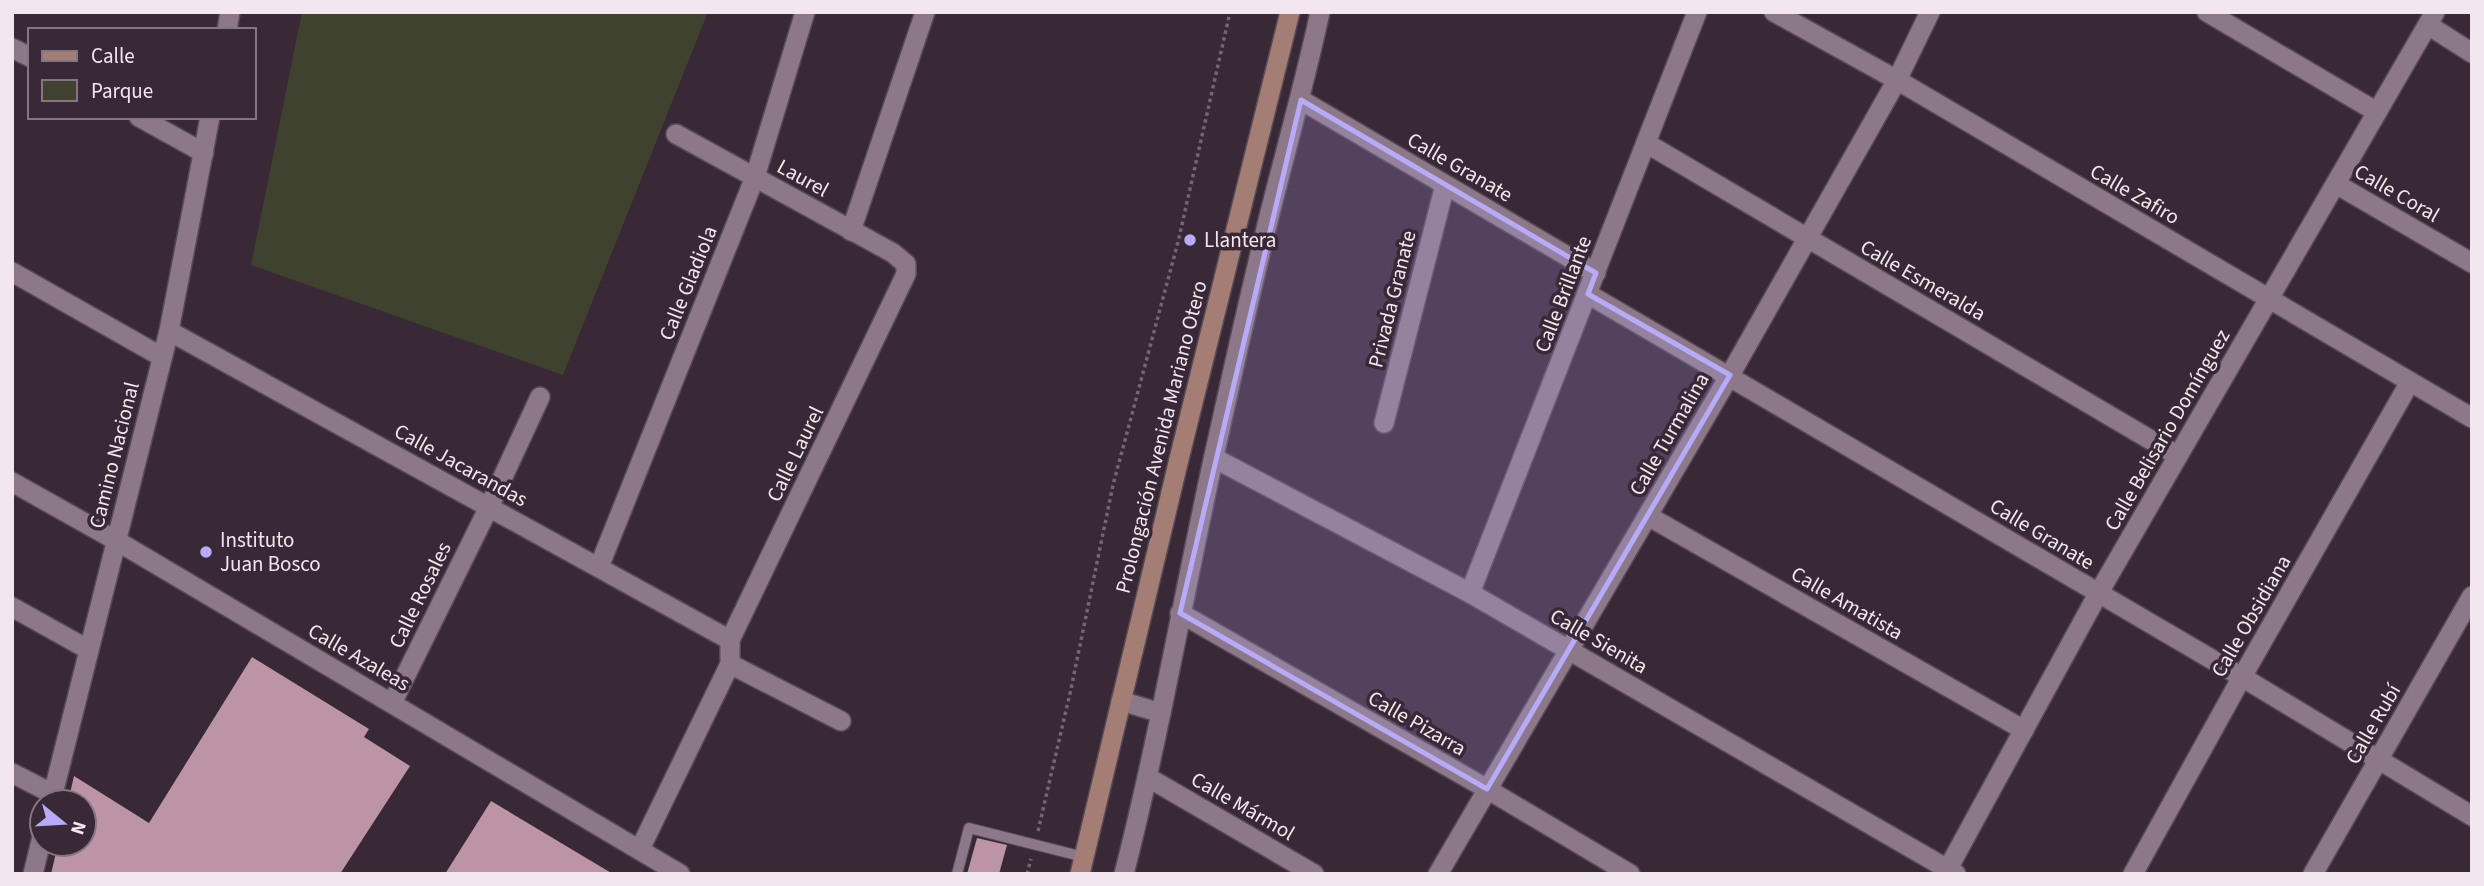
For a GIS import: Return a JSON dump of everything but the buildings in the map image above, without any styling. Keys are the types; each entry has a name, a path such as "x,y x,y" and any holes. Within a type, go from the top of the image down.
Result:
{"main road":[{"name":"Prolongación Avenida Mariano Otero","path":"1082,865 1290,12"}],"street":[{"name":"Calle Gladiola","path":"599,566 755,177 805,12"},
{"path":"851,230 925,12"},
{"path":"1124,874 1149,778 1180,613 1214,458 1320,12"},
{"name":"Calle Brillante","path":"1470,593 1697,12"},
{"name":"Calle Zafiro","path":"1774,12 1897,80 2472,418"},
{"name":"Calle Turmalina","path":"1438,874 1730,375 1897,80 1930,12"},
{"path":"2207,12 2377,112"},
{"path":"2431,19 2472,53"},
{"name":"Calle Belisario Domínguez","path":"1950,872 2098,594 2431,19"},
{"path":"12,48 28,56"},
{"name":"Calle Granate","path":"1301,100 1596,273"},
{"path":"143,119 204,153"},
{"name":"Camino Nacional","path":"54,788 169,331 211,119"},
{"name":"Laurel","path":"676,134 893,253 906,264"},
{"name":"Calle Esmeralda","path":"1646,143 2178,456"},
{"name":"Calle Coral","path":"2336,184 2472,263"},
{"name":"Privada Granate","path":"1384,423 1444,185"},
{"name":"Calle Laurel","path":"640,849 730,664 730,640 902,284 906,264"},
{"path":"12,272 162,357"},
{"name":"Calle Granate","path":"1588,293 2242,677 2472,816"},
{"name":"Calle Jacarandas","path":"169,331 730,640"},
{"name":"Calle Obsidiana","path":"2133,874 2410,382"},
{"name":"Calle Rosales","path":"392,704 540,397"},
{"name":"Calle Sienita","path":"1214,458 1470,593 1950,872"},
{"name":"Calle Azaleas","path":"12,482 117,541 680,874"},
{"name":"Calle Amatista","path":"1648,516 2024,730"},
{"name":"Calle Rubí","path":"2314,874 2472,596"},
{"path":"12,607 89,650"},
{"name":"Calle Pizarra","path":"1180,613 1630,874"},
{"path":"730,664 841,722"},
{"path":"1121,701 1161,713"},
{"path":"12,773 36,788"},
{"name":"Calle Mármol","path":"1149,778 1314,874"}],"lane":[{"path":"957,874 969,828 1034,846 1082,865"}],"path":[{"path":"1027,874 1071,689 1113,485 1178,242 1230,12"}],"highlighted area":[{"path":"1301,100 1596,273 1588,294 1730,375 1487,789 1180,613"}],"green space":[{"path":"302,12 708,12 563,375 251,265"}],"place":[{"name":"Llantera","path":"1190,240"},
{"name":"Instituto Juan Bosco","path":"206,552"}]}
